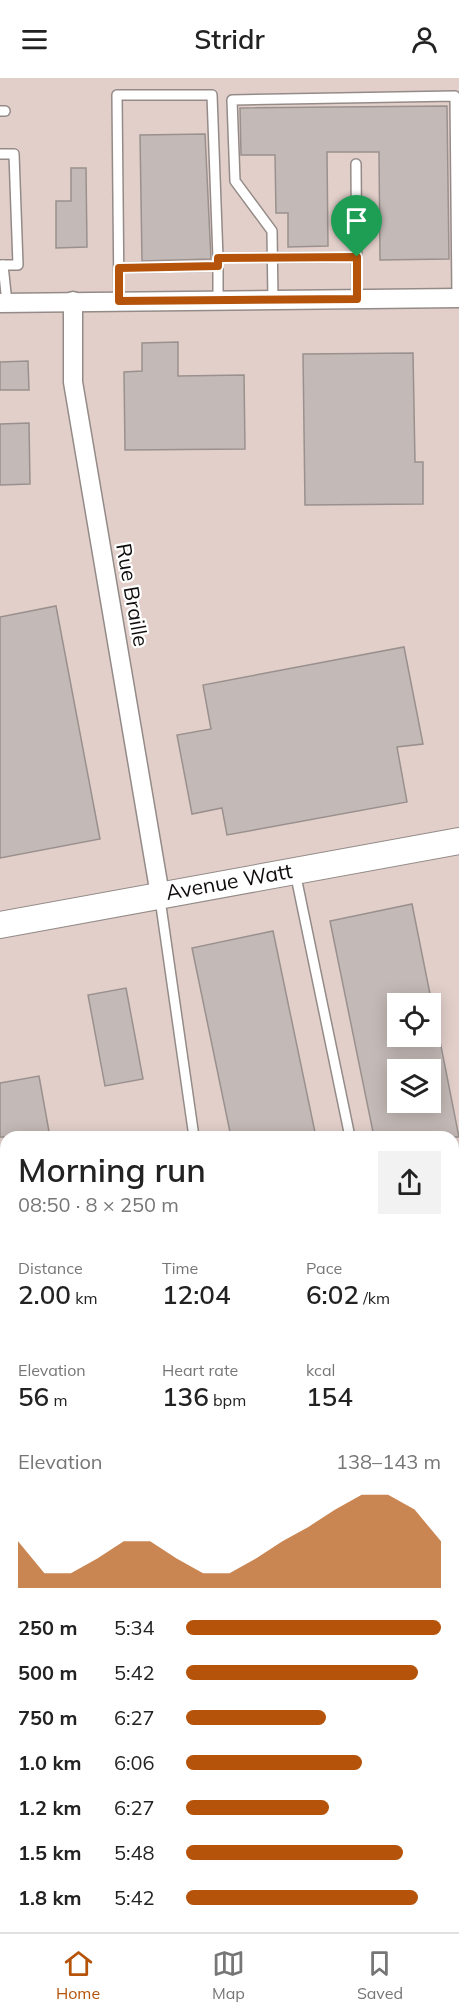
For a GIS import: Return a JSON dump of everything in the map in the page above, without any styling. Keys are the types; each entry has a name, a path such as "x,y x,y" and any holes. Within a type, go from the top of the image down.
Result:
{"street":[{"path":"3,303 458,298"},
{"name":"Rue Braille","path":"73,301 73,382 160,895"},
{"name":"Avenue Watt","path":"0,925 459,841"}],"lane":[{"path":"119,301 117,95 213,95 218,300"},
{"path":"273,300 272,231 235,181 232,100 456,96 458,298"},
{"path":"0,154 14,154 18,265 1,265 3,303"},
{"path":"356,164 357,299"},
{"path":"119,268 273,257 357,257"},
{"path":"294,870 349,1131"},
{"path":"160,895 193,1131"}],"shaded area":[{"path":"0,78 459,78 459,1131 0,1131"}],"building":[{"path":"447,106 449,259 380,260 379,152 327,152 328,246 288,247 288,213 276,213 275,155 241,155 240,108"},
{"path":"205,134 211,259 142,261 140,135"},
{"path":"71,168 86,168 87,247 56,248 56,201 71,201"},
{"path":"178,342 178,376 244,375 245,449 125,450 124,372 142,371 142,343"},
{"path":"413,353 415,462 423,462 423,504 305,505 303,354"},
{"path":"28,361 29,390 0,390 0,362"},
{"path":"29,423 30,484 0,485 0,424"},
{"path":"56,606 100,839 0,858 0,617"},
{"path":"404,647 423,744 397,747 407,802 227,835 222,808 192,814 177,735 211,729 203,685"},
{"path":"412,904 430,993 387,993 387,1047 441,1046 458,1131 373,1131 330,921"},
{"path":"273,931 315,1131 230,1131 192,948"},
{"path":"126,988 143,1079 105,1086 88,995"},
{"path":"39,1076 49,1131 0,1131 0,1083"}],"route":[{"path":"357,257 357,299 119,301 119,268 218,266 218,258 357,257"}]}
